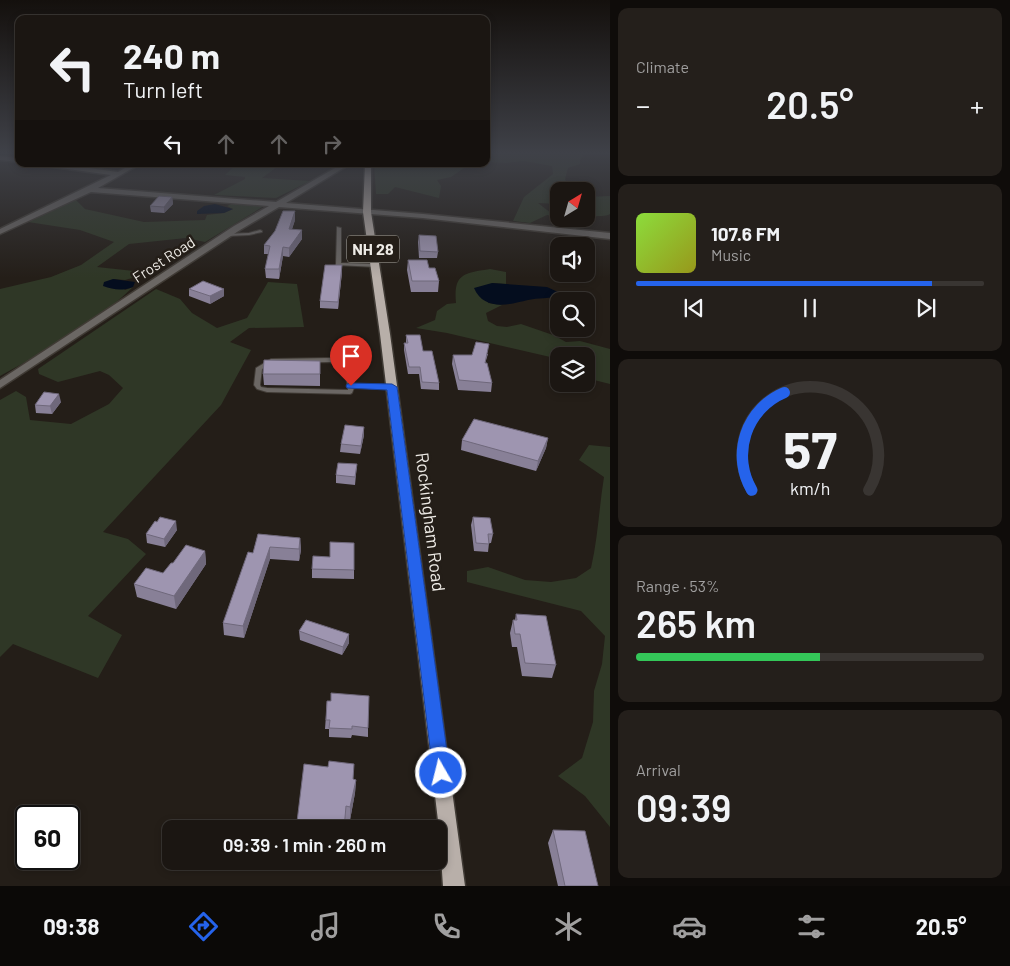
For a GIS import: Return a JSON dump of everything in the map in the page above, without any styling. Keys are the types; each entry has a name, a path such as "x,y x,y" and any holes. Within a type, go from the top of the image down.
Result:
{"main road":[{"name":"Rockingham Road","path":"367,195 367,212 392,387 454,886"}],"street":[{"path":"0,232 79,195"},
{"path":"162,195 502,224 610,236"},
{"name":"Frost Road","path":"0,385 227,235 293,195"}],"lane":[{"path":"339,228 338,264 375,266"},
{"path":"227,235 249,234 260,231"},
{"path":"331,360 348,367 351,386 351,390 346,393 267,390 257,385 259,368 271,361 331,360"},
{"path":"351,386 392,387"}],"green space":[{"path":"221,195 281,195 276,198"},
{"path":"526,195 550,195 550,204 538,203 550,212 550,216 547,215 530,223 513,221"},
{"path":"610,196 610,214 595,216 595,197"},
{"path":"75,199 85,209 144,222 205,220 207,215 224,213 233,209 227,206 234,203 264,206 205,242 186,238 129,244 97,267 134,271 143,275 125,280 113,279 125,290 133,287 86,325 52,347 0,376 0,289 51,277 81,265 114,242 80,230 28,222"},
{"path":"490,269 506,272 506,284 492,283 488,303 502,305 486,313 488,321 497,326 507,327 521,324 550,334 550,337 557,337 566,342 580,341 610,349 610,384 595,380 595,347 550,347 550,357 447,333 416,328 435,320 437,311 447,304 456,303 459,280 462,276"},
{"path":"268,282 297,284 304,327 249,328 230,342 251,350 221,405 103,532 128,539 146,554 88,616 122,635 98,678 13,644 0,657 0,400 16,391 26,397 30,420 71,424 109,404 123,388 109,375 100,371 58,382 39,374 38,369 156,289 180,299 192,313 217,328 247,318"},
{"path":"589,445 610,447 610,827 585,796 558,776 582,758 593,722 594,691 602,664 605,636 581,611 467,582 467,571 488,567 525,580 551,582 576,578 591,568 604,477 579,460"}],"water":[{"path":"215,204 233,209 224,213 197,214 197,211 204,206"},
{"path":"113,279 135,282 133,287 125,289 103,286 104,282"},
{"path":"492,283 547,287 558,292 550,292 550,298 497,304 484,300 474,288"}],"building":[{"path":"159,196 172,197 164,207 150,206"},
{"path":"283,211 295,211 289,229 302,230 289,248 283,247 279,269 265,269 270,246 264,245 275,231"},
{"path":"419,235 436,236 438,252 420,251"},
{"path":"408,260 427,260 429,268 435,268 439,281 412,281"},
{"path":"325,265 342,265 338,302 320,301"},
{"path":"203,281 224,289 210,296 189,289"},
{"path":"406,335 420,335 423,351 432,351 439,383 422,382 420,367 409,367 404,343 408,343"},
{"path":"476,342 489,344 485,363 487,363 492,383 459,380 453,355 472,355"},
{"path":"264,360 320,361 320,374 263,374"},
{"path":"44,392 59,394 50,406 35,405"},
{"path":"474,419 548,438 538,461 462,440"},
{"path":"345,425 364,427 361,446 341,444"},
{"path":"338,463 357,464 355,477 336,475"},
{"path":"160,517 176,521 164,539 146,534"},
{"path":"473,517 490,518 493,534 488,534 489,544 476,543"},
{"path":"258,534 300,538 299,549 270,547 243,626 223,623 248,552 253,553"},
{"path":"330,542 354,543 354,570 312,569 313,556 330,557"},
{"path":"186,545 205,551 174,596 134,584 146,568 163,573"},
{"path":"516,614 546,616 556,665 525,663 520,634 515,634 513,620 517,620"},
{"path":"306,620 349,634 343,647 299,631"},
{"path":"331,693 369,696 368,728 352,726 352,729 329,728 330,720 326,720 327,701 331,701"},
{"path":"329,761 354,764 353,779 356,780 350,807 346,806 345,820 297,820 304,764 328,767"},
{"path":"553,830 585,831 598,886 565,886"}],"route":[{"path":"351,386 392,387 441,773"}]}
